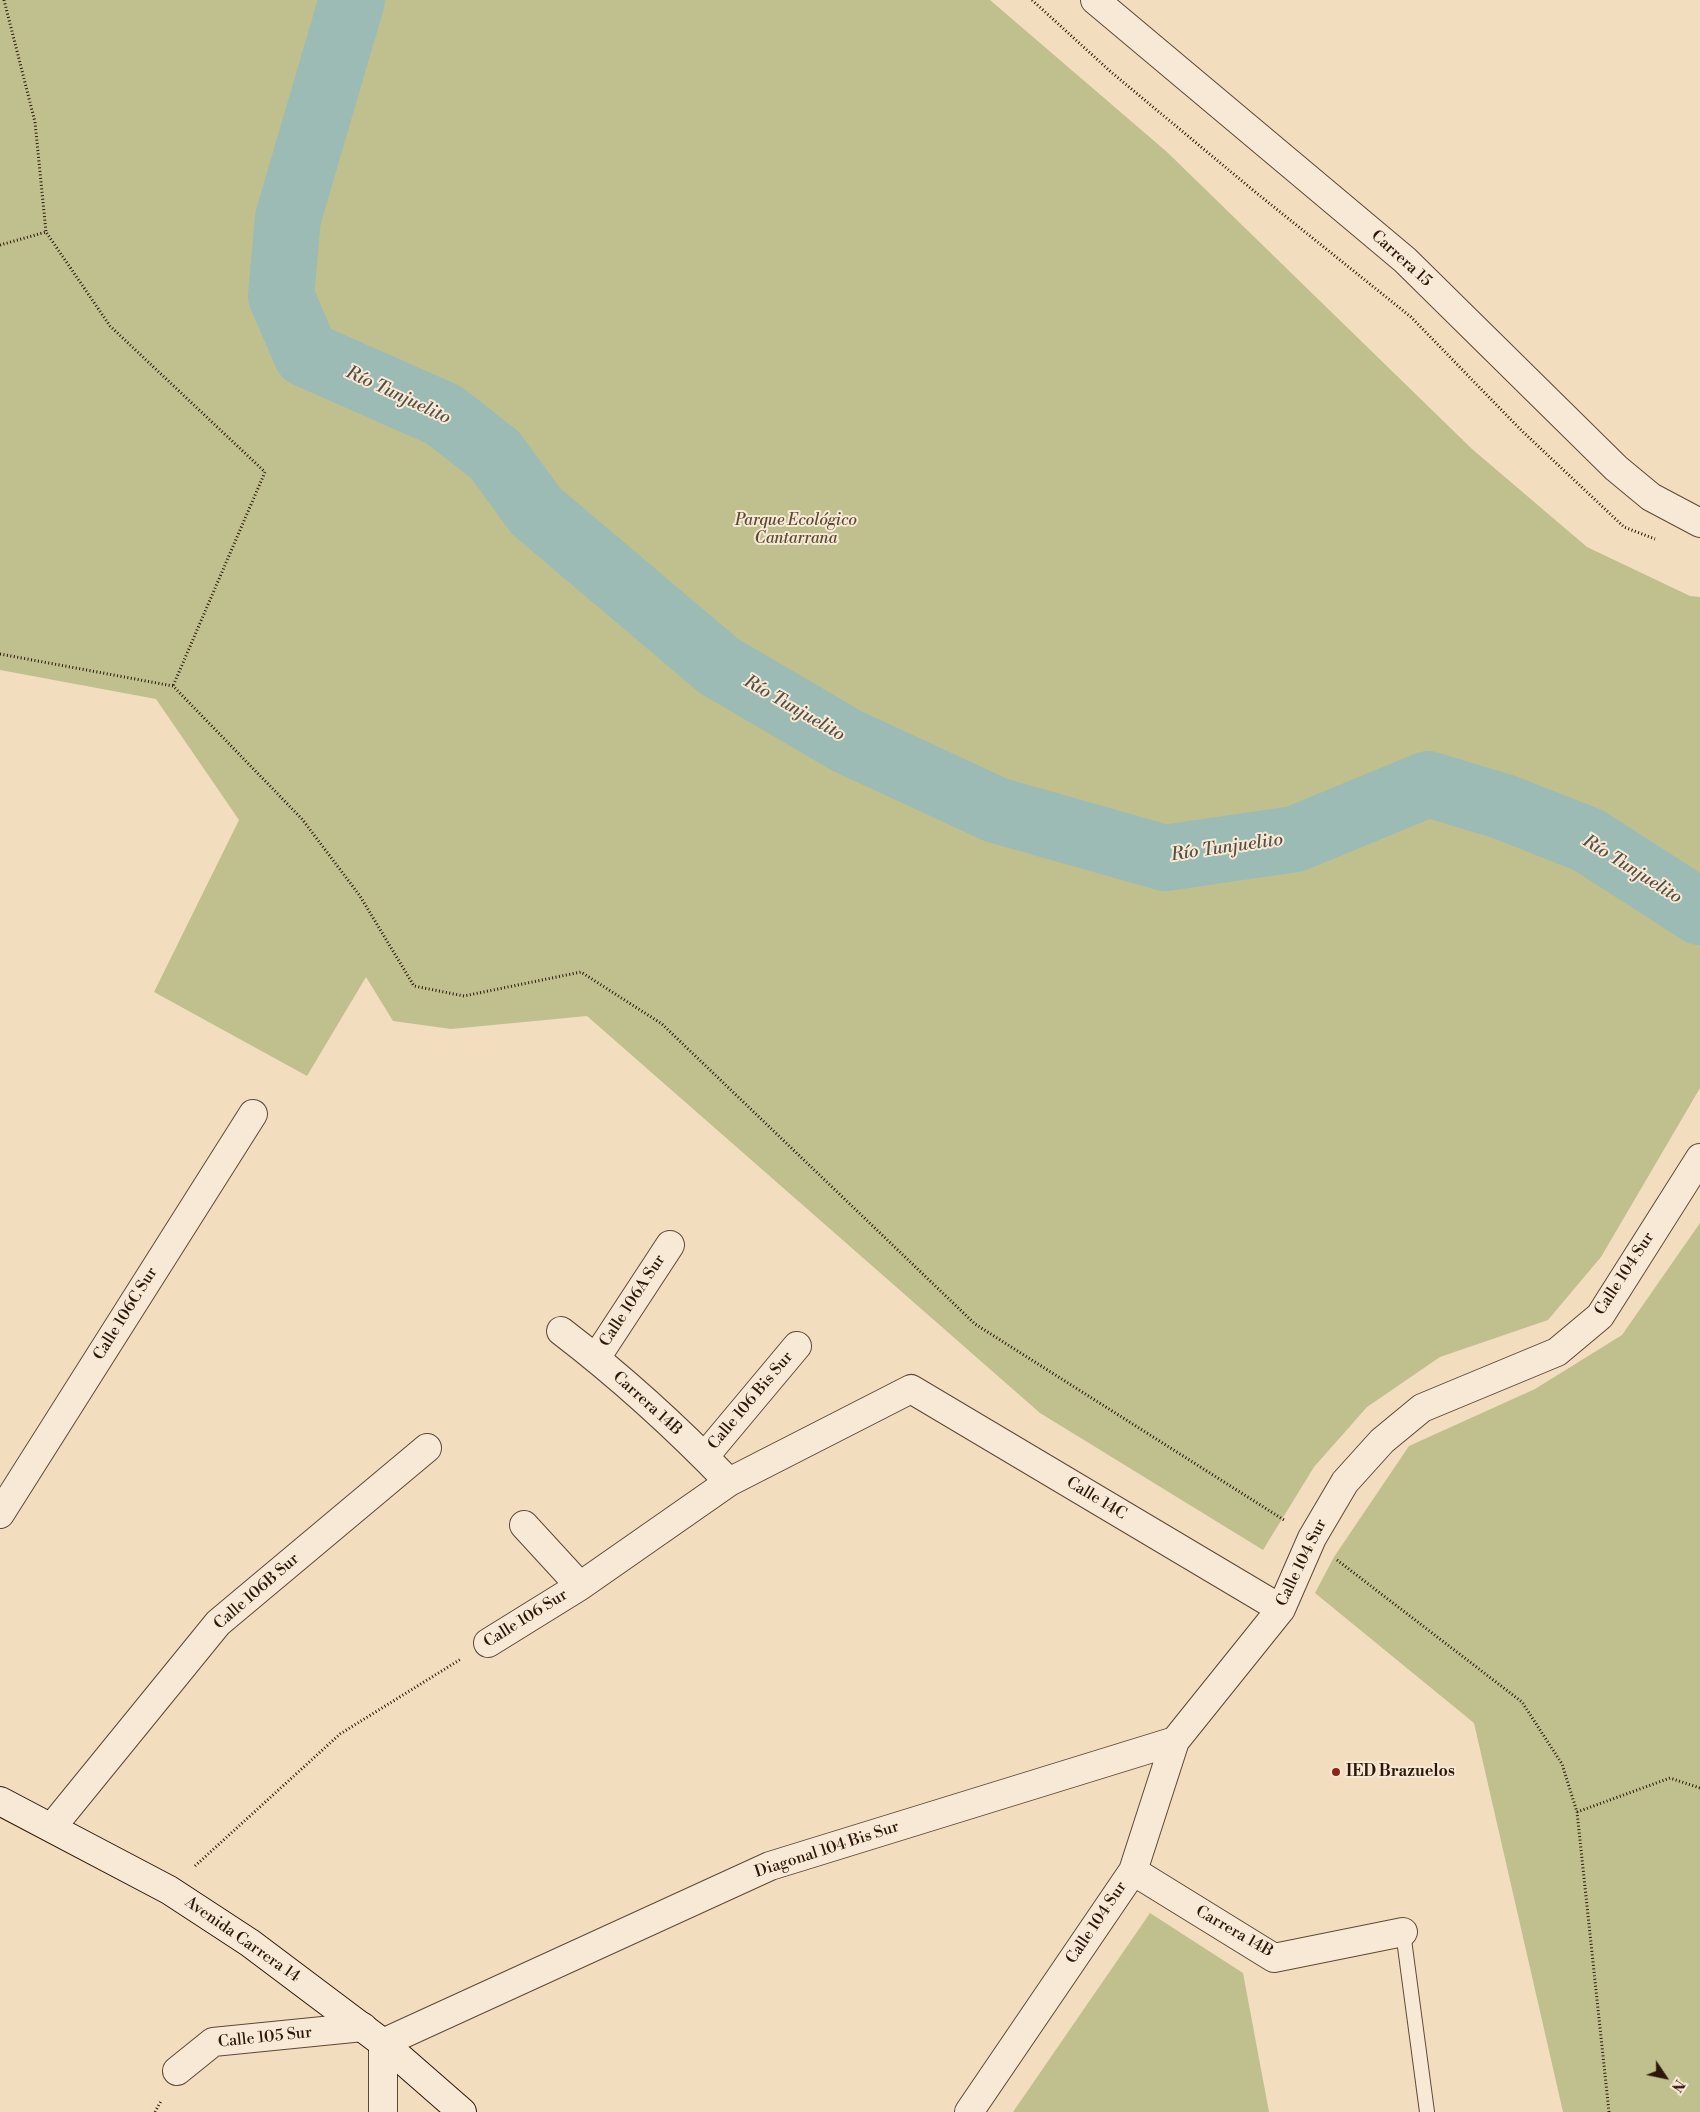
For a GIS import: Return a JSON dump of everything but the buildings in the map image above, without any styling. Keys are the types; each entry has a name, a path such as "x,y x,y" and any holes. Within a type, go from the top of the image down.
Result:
{"street":[{"name":"Carrera 15","path":"1095,0 1405,260 1616,468 1651,497 1700,523"},
{"name":"Calle 106C Sur","path":"0,1514 253,1114"},
{"name":"Calle 104 Sur","path":"969,2112 1133,1871 1175,1742 1281,1609 1312,1538 1345,1482 1382,1441 1422,1408 1557,1352 1600,1316 1700,1158"},
{"name":"Calle 106A Sur","path":"596,1358 670,1245"},
{"name":"Carrera 14B","path":"561,1331 596,1358 705,1456 729,1482"},
{"name":"Calle 106 Bis Sur","path":"705,1456 797,1346"},
{"name":"Calle 106 Sur","path":"488,1643 580,1586 729,1482 911,1389"},
{"name":"Calle 14C","path":"911,1389 1281,1609"},
{"name":"Calle 106B Sur","path":"52,1828 218,1623 427,1448"},
{"path":"524,1525 580,1586"},
{"name":"Diagonal 104 Bis Sur","path":"373,2035 770,1866 1175,1742"},
{"name":"Avenida Carrera 14","path":"0,1801 169,1890 250,1943 373,2035 462,2112"},
{"name":"Carrera 14B","path":"1133,1871 1274,1958 1403,1932"},
{"path":"373,2035 383,2112"},
{"name":"Calle 105 Sur","path":"177,2071 213,2042 373,2035"}],"lane":[{"path":"1403,1932 1427,2112"}],"path":[{"path":"4,0 35,122 46,232 110,326 265,472 173,686"},
{"path":"1032,0 1111,72 1246,185 1411,318 1520,429 1624,527 1656,540"},
{"path":"0,245 46,232"},
{"path":"0,654 173,686 302,819 360,896 414,986 464,996 581,972 662,1024 975,1324 1312,1538 1522,1702 1562,1764 1577,1812 1609,2112"},
{"name":"Calle 106 Sur","path":"169,1890 340,1734 488,1643"},
{"path":"1577,1812 1670,1778 1700,1788"}],"green space":[{"name":"Parque Ecológico Cantarrana","path":"0,0 990,0 1167,152 1472,449 1587,547 1690,596 1700,597 1700,1088 1601,1257 1548,1320 1440,1357 1367,1407 1314,1467 1263,1550 1040,1413 587,1016 451,1029 393,1021 366,977 307,1076 154,992 239,820 156,699 0,670"},
{"path":"1700,1223 1700,2112 1563,2112 1474,1723 1315,1593 1334,1557 1409,1446 1535,1389 1622,1335"},
{"path":"1150,1913 1243,1973 1269,2112 1013,2112"}],"waterway":[{"name":"Río Tunjuelito","path":"352,0 288,218 281,296 306,354 444,415 495,455 536,511 719,666 847,741 996,810 1165,858 1295,839 1428,784 1504,807 1588,840 1700,912"}],"place":[{"name":"IED Brazuelos","path":"1336,1772"}]}
